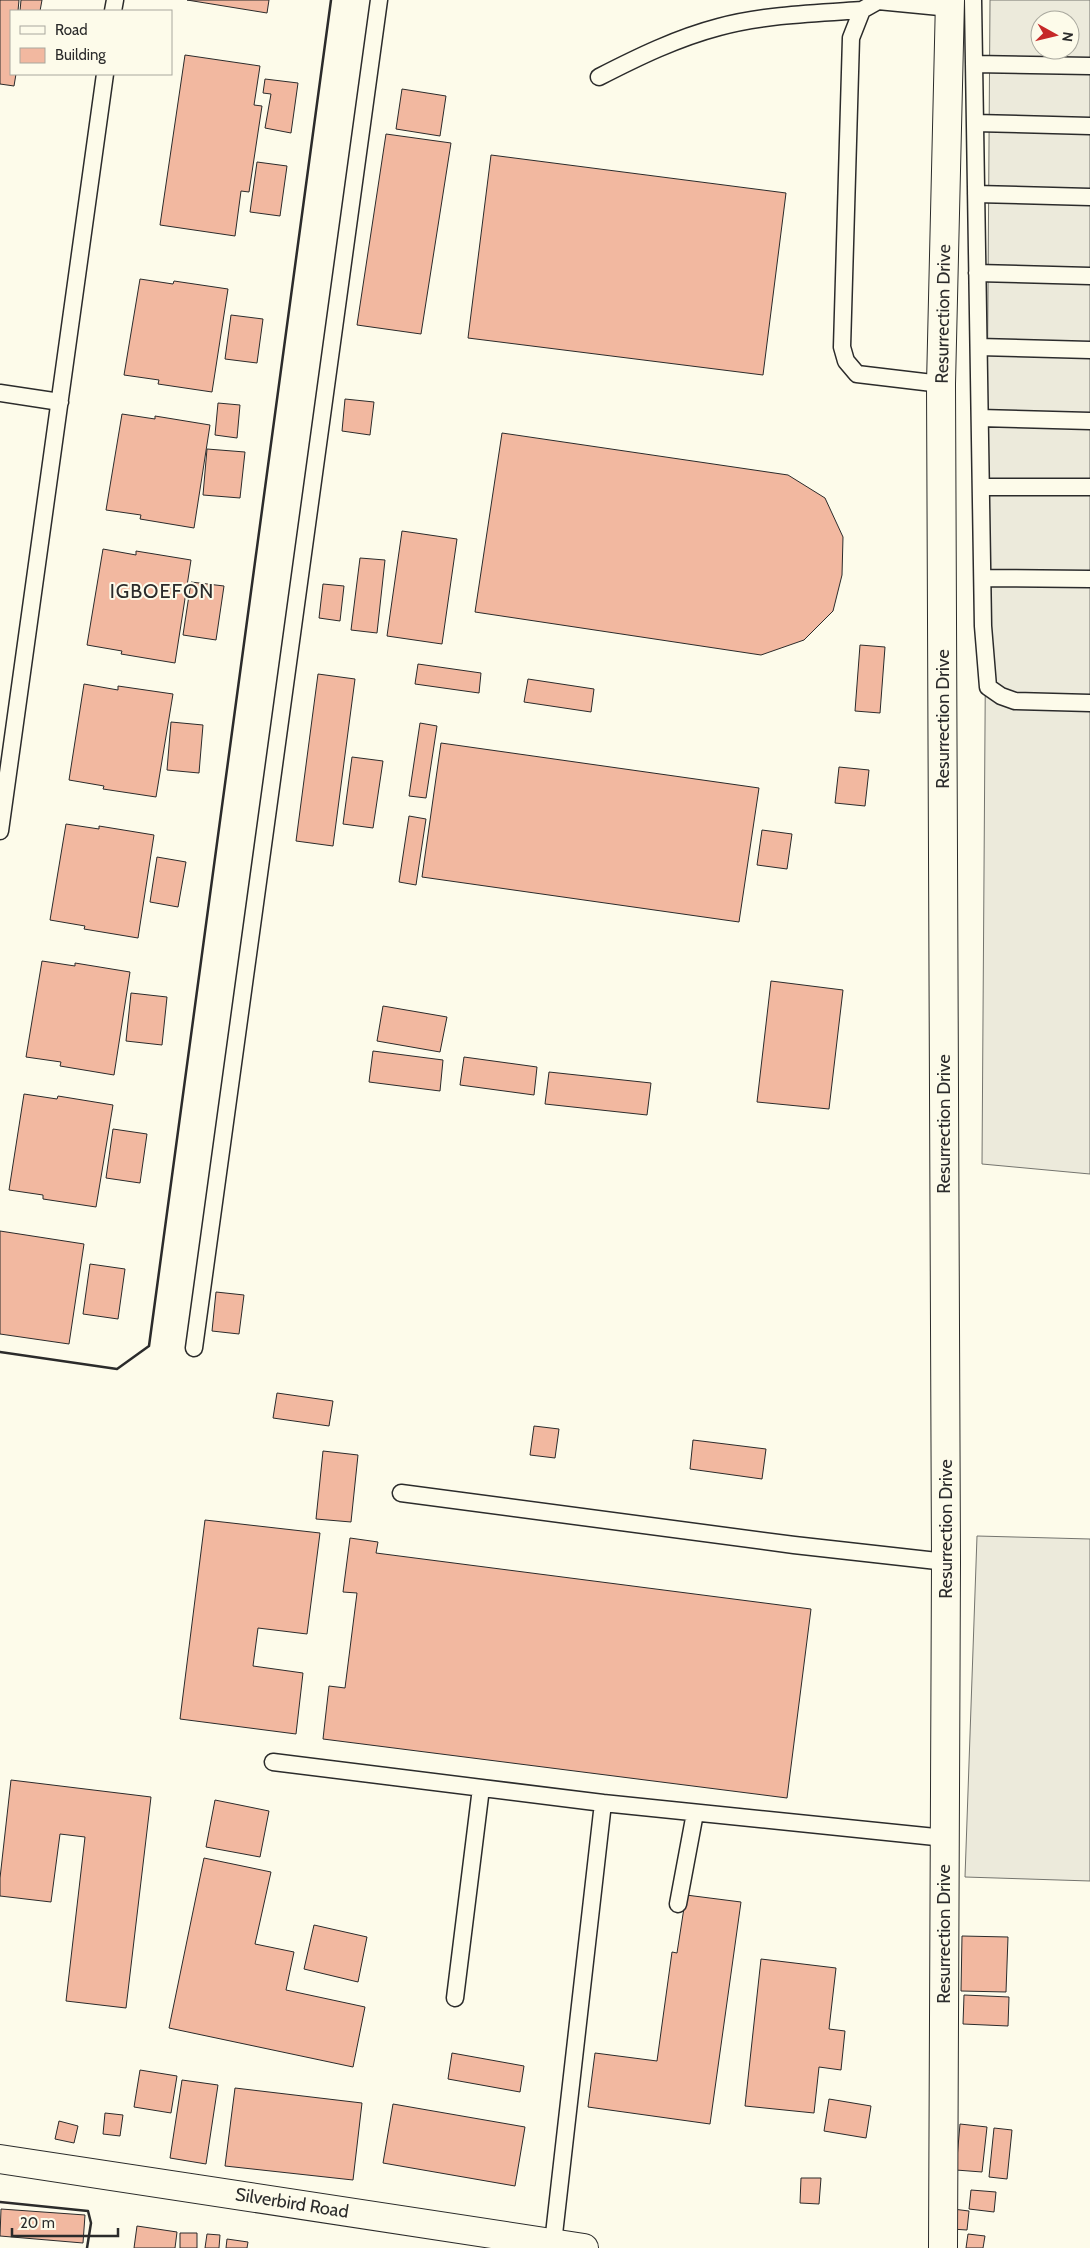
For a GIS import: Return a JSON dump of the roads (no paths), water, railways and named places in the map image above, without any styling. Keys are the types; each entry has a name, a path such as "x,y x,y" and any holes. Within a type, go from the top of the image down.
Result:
{"street":[{"name":"Resurrection Drive","path":"943,2248 946,1562 941,384 957,3"},
{"name":"Silverbird Road","path":"0,2159 584,2248"}],"lane":[{"path":"194,1348 379,0"},
{"path":"599,77 663,45 720,26 785,16 862,10 878,1 957,3 974,64 983,626 988,686 1001,696 1015,701 1090,703"},
{"path":"862,10 851,38 842,347 846,362 857,374 941,384"},
{"path":"974,64 1090,66"},
{"path":"0,832 105,75"},
{"path":"975,123 1090,126"},
{"path":"976,194 1090,197"},
{"path":"977,273 1090,276"},
{"path":"979,347 1090,350"},
{"path":"0,393 60,402"},
{"path":"980,418 1090,421"},
{"path":"981,487 1090,487"},
{"path":"983,578 1090,579"},
{"path":"401,1493 794,1545 946,1562"},
{"path":"273,1762 603,1803 945,1838"},
{"path":"455,1998 481,1788"},
{"path":"553,2243 603,1803"},
{"path":"678,1904 695,1813"}],"district":[{"name":"IGBOEFON","path":"162,591"}]}
